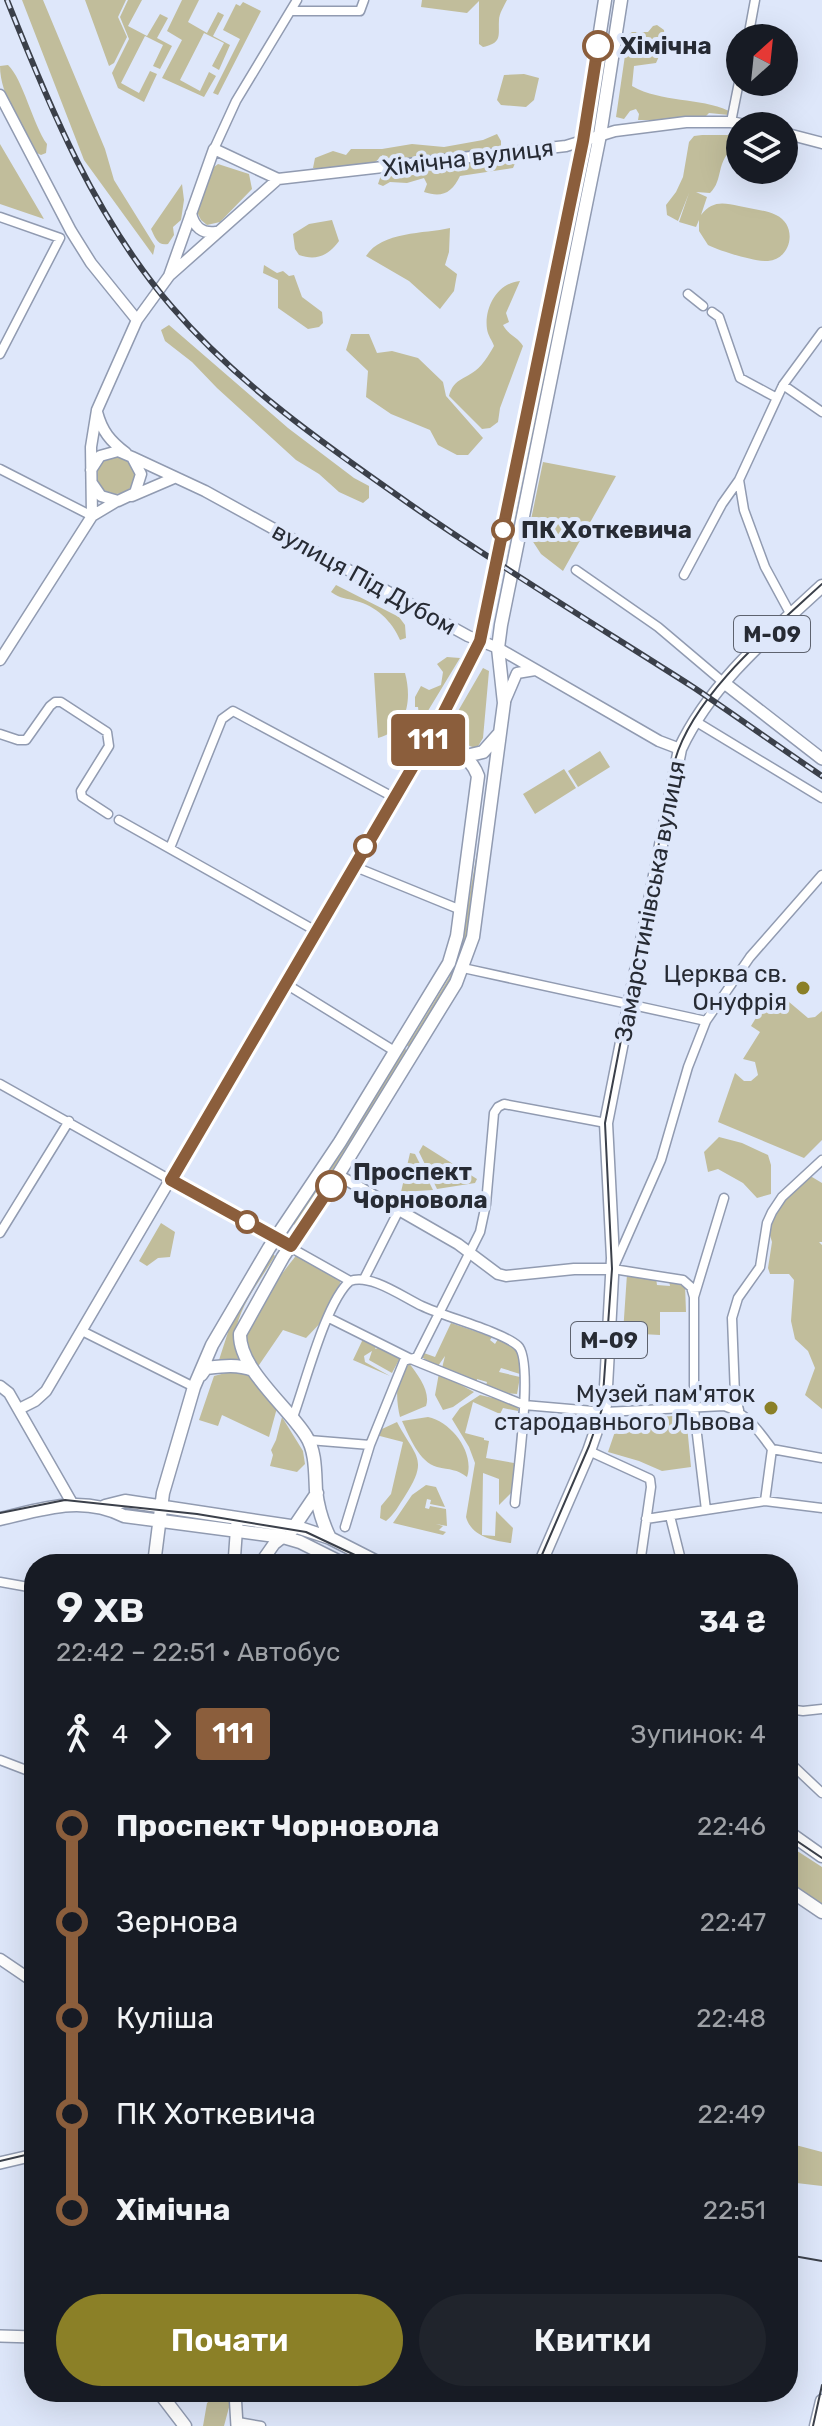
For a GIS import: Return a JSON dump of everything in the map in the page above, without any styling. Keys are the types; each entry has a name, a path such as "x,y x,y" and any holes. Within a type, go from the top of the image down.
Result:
{"main road":[{"path":"155,1554 161,1506 194,1387 212,1345 276,1238 396,1052 449,963 457,936 478,786 474,765 443,740 439,722 480,641 583,141 605,0"},
{"path":"330,1538 324,1526 309,1440 253,1370 240,1342 243,1325 338,1175 463,968 469,953 504,703 498,648 518,532 600,135 621,0"},
{"name":"Замарстинівська вулиця","path":"613,1269 606,1123 680,749 695,721 723,682 822,586"},
{"path":"723,682 822,759"},
{"path":"466,756 483,752 499,734"},
{"name":"М-09","path":"544,1554 603,1412 613,1269"},
{"path":"194,1387 206,1368 240,1365 253,1370"},
{"path":"267,1554 274,1544 297,1527 317,1493"},
{"path":"0,1519 72,1503 105,1506 125,1501 237,1524 300,1542 324,1554"},
{"path":"105,1506 124,1516 159,1521 297,1527 330,1538 361,1554"},
{"path":"235,1554 237,1524"},
{"path":"798,1839 822,1856"},
{"path":"798,1896 822,1912"},
{"path":"0,2163 24,2157"},
{"path":"0,2336 24,2337"},
{"path":"816,2426 822,2401"},
{"path":"167,2402 185,2426"},
{"path":"237,2402 237,2424"}],"street":[{"path":"169,276 190,211 236,101 297,0"},
{"path":"291,11 360,11 364,0"},
{"path":"751,24 755,0"},
{"path":"0,95 71,231 91,263 137,320"},
{"name":"Хімічна вулиця","path":"278,179 506,154 583,141 615,131 686,122 726,122"},
{"path":"798,137 822,143"},
{"path":"92,516 92,427 137,320 169,276 278,179 214,149"},
{"path":"190,211 198,228 217,232"},
{"path":"0,217 60,238"},
{"path":"0,354 60,238 71,231"},
{"path":"688,294 703,306"},
{"path":"712,312 719,317 740,378 777,398"},
{"path":"684,575 722,504 739,480 783,385 822,332"},
{"path":"783,385 822,412"},
{"path":"97,410 109,440 138,465 139,484 122,500"},
{"path":"122,500 101,496 91,477 94,463 109,452 130,455"},
{"name":"вулиця Під Дубом","path":"130,455 205,491 498,648 659,741 680,749"},
{"path":"0,469 92,516"},
{"path":"0,660 92,516 174,478"},
{"path":"739,480 744,510 765,567 791,615"},
{"path":"576,570 658,627 723,682"},
{"path":"504,703 517,673 535,670"},
{"path":"0,734 26,740 55,702 61,702 107,732 109,746 81,791 82,797 108,814"},
{"path":"170,848 222,719 233,711 395,798"},
{"path":"695,721 822,798"},
{"path":"19,1409 46,1391 439,722"},
{"path":"119,820 316,931"},
{"path":"353,866 461,910"},
{"path":"613,1269 661,1160 688,1067 706,1021 750,957 822,875"},
{"path":"463,968 706,1021"},
{"path":"286,984 396,1052"},
{"path":"0,1084 350,1281"},
{"path":"413,1360 480,1232 486,1204 494,1113 498,1107 504,1104 606,1123"},
{"path":"2,1226 69,1121"},
{"path":"739,1410 735,1395 732,1318 735,1306 760,1267 767,1223 772,1212 782,1197 822,1160"},
{"path":"338,1175 470,1253 491,1271 506,1276 574,1269 613,1269 683,1280 691,1287 694,1297 694,1409 706,1510"},
{"path":"694,1297 724,1198"},
{"path":"365,1277 399,1210"},
{"path":"612,1236 623,1240 628,1236"},
{"path":"293,1417 342,1288 350,1281 365,1277 439,1314 520,1347 524,1356 524,1405 515,1503"},
{"path":"329,1318 413,1360 524,1405 603,1412 724,1406 739,1410 772,1449 822,1458"},
{"path":"82,1331 194,1387"},
{"path":"345,1527 370,1445 404,1361 413,1360"},
{"path":"3,1392 19,1409 72,1503"},
{"path":"309,1440 370,1445"},
{"path":"765,1501 772,1449"},
{"path":"589,1451 650,1479 641,1554"},
{"path":"646,1519 765,1501 822,1508"},
{"path":"670,1516 680,1554"},
{"path":"0,1582 24,1586"},
{"path":"798,1710 822,1709"},
{"path":"0,1760 24,1769"},
{"path":"798,1770 822,1793"},
{"path":"0,1959 24,1975"},
{"path":"237,2424 261,2426"}],"shaded area":[{"path":"22,0 43,0 105,149 114,180 155,246 153,255 84,160"},
{"path":"85,0 126,0 118,17 127,37 114,63 109,66"},
{"path":"128,0 142,0 128,26 147,36 160,14 168,18 157,38 172,46 160,69 153,66 163,45 145,36 121,83 139,93 150,71 157,74 144,102 118,88 112,73 129,39 120,17"},
{"path":"182,0 199,0 188,22 207,33 218,12 224,15 213,36 230,45 219,70 212,66 224,43 204,33 180,80 200,91 209,72 216,76 204,97 162,78 182,40 167,31"},
{"path":"422,0 507,0 500,15 497,41 483,47 479,44 479,1 467,13 421,7"},
{"path":"243,2 261,11 218,95 213,93 240,39 223,30 236,4 240,6"},
{"path":"653,26 664,30 665,43 656,63 634,66 632,86 656,95 729,111 726,115 709,113 702,120 638,120 636,109 624,119 616,117 628,35 648,32"},
{"path":"8,65 47,144 46,153 41,155 31,150 8,99 0,66"},
{"path":"524,74 539,78 534,100 526,107 501,105 497,100 504,75"},
{"path":"497,134 501,149 395,162 387,161 383,155 373,164 321,170 313,168 315,158 333,151 346,155 351,149 382,149 412,144 444,147 483,140"},
{"path":"726,135 726,156 714,188 710,193 696,192 707,197 701,215 709,207 722,203 776,215 787,226 789,241 787,248 776,259 755,260 708,245 699,231 699,220 696,227 679,222 689,193 678,221 667,215 666,205 683,177 689,142 694,136"},
{"path":"0,144 44,219 0,204"},
{"path":"509,158 516,161 513,168 460,176 454,187 441,194 424,192 427,184 424,178 407,183 378,184 381,175 437,165 444,171 453,164"},
{"path":"218,164 249,174 252,189 220,222 207,225 197,212 214,167"},
{"path":"586,164 589,164 494,615 491,614"},
{"path":"182,184 184,200 181,220 173,227 174,235 168,244 161,244 151,229"},
{"path":"332,220 339,241 335,246 326,254 316,257 299,255 293,234 309,224"},
{"path":"450,228 445,265 457,274 454,291 440,309 409,281 366,256 382,242 393,238"},
{"path":"264,265 277,273 283,271 289,276 294,275 302,297 322,312 323,323 319,327 308,329 278,308 278,280 263,273"},
{"path":"520,281 506,313 509,322 503,325 523,346 500,408 498,422 482,429 449,396 455,384 479,368 494,346 487,321 494,298 505,286"},
{"path":"169,325 288,428 369,486 369,498 363,503 339,492 319,474 296,460 192,362 165,341 161,330"},
{"path":"351,334 369,334 377,353 392,351 418,358 443,382 446,396 483,438 468,455 457,455 438,445 430,430 391,414 366,397 368,371 346,350"},
{"path":"116,456 129,462 135,475 129,488 116,494 103,488 97,475 103,462"},
{"path":"543,462 616,476 563,571 541,554 528,534"},
{"path":"336,585 399,617 405,625 406,638 400,640 388,621 377,611 331,592"},
{"path":"447,657 460,658 420,724 415,697 421,686 429,690 441,685 443,672 437,664"},
{"path":"483,668 489,671 483,738 477,748 460,741 450,725"},
{"path":"374,673 405,673 408,693 402,721 388,734 378,738"},
{"path":"600,751 610,767 578,787 568,771"},
{"path":"564,769 576,788 535,814 523,794"},
{"path":"480,835 468,936 452,980 410,1047 407,1046 449,978 460,950"},
{"path":"770,995 782,996 808,1018 822,1011 822,1140 804,1158 718,1122 735,1073 744,1081 751,1081 758,1075 755,1062 743,1059 760,1032 751,1026"},
{"path":"405,1049 408,1051 297,1226 293,1224"},
{"path":"719,1137 768,1155 771,1194 757,1198 743,1183 718,1169 708,1172 704,1152"},
{"path":"423,1145 477,1179 475,1183 437,1189 419,1152"},
{"path":"410,1153 415,1154 433,1190 401,1192"},
{"path":"807,1174 822,1183 822,1242 819,1242 822,1245 822,1409 805,1395 815,1368 808,1351 795,1339 791,1321 794,1280 789,1274 770,1274 768,1268 772,1242 769,1232 780,1196 785,1188"},
{"path":"161,1223 175,1232 170,1257 158,1258 147,1266 139,1261"},
{"path":"298,1253 342,1278 328,1315 306,1338 283,1330 257,1368 244,1348 243,1333 259,1305"},
{"path":"273,1254 275,1256 239,1319 235,1346 239,1360 219,1360 229,1329"},
{"path":"627,1274 656,1278 657,1285 670,1286 669,1280 680,1281 685,1285 686,1312 660,1312 660,1335 623,1333"},
{"path":"451,1323 492,1337 490,1340 495,1344 498,1339 519,1350 520,1374 501,1368 499,1372 520,1377 517,1394 484,1391 487,1382 477,1379 477,1388 442,1368 445,1356 438,1366 421,1357 424,1353 435,1357"},
{"path":"363,1339 378,1342 375,1349 381,1347 400,1358 392,1373 369,1360 372,1351 364,1356 365,1362 390,1376 353,1360"},
{"path":"409,1363 423,1384 427,1401 426,1406 400,1417 397,1396 399,1380"},
{"path":"233,1371 250,1376 277,1408 269,1437 222,1415 218,1426 199,1420 214,1376"},
{"path":"439,1373 474,1392 453,1407 443,1410 435,1395"},
{"path":"480,1395 519,1404 518,1411 503,1408 500,1414 473,1402 465,1433 489,1441 486,1458 514,1463 514,1490 499,1505 499,1479 483,1473 482,1535 473,1529 466,1517 475,1463 452,1419 460,1408"},
{"path":"686,1415 691,1467 662,1471 608,1452 619,1420"},
{"path":"282,1417 303,1451 305,1464 297,1472 270,1466 271,1450"},
{"path":"428,1417 445,1425 460,1440 468,1458 467,1477 431,1464 415,1448 402,1421"},
{"path":"397,1422 414,1451 418,1465 412,1483 386,1521 380,1518 381,1506 391,1494 403,1442 376,1435"},
{"path":"426,1485 436,1487 445,1507 430,1504 431,1500 427,1499 425,1508 446,1509 447,1526 436,1524 443,1526 439,1530 446,1532 443,1535 393,1523 412,1495"},
{"path":"496,1511 513,1528 511,1543 482,1535 495,1536"},
{"path":"798,1851 822,1867 822,1904 798,1888"},
{"path":"798,2146 822,2152 822,2186 798,2183"},
{"path":"230,2402 224,2426 203,2426 207,2403"}],"tram line":[{"path":"542,1554 602,1409 612,1269 605,1123 675,760 685,735 717,687 759,642 822,584"},
{"path":"0,1513 65,1500 197,1514 306,1532 353,1554"},
{"path":"798,1842 822,1858"},
{"path":"0,2161 24,2155"},
{"path":"798,2257 822,2261"},
{"path":"813,2426 822,2385"}],"railway":[{"path":"7,0 58,121 97,199 145,273 172,307 227,364 318,438 414,507 693,687 822,776"}],"bus line":[{"name":"111","path":"331,1186 291,1246 171,1180 439,722 480,641 583,141 598,46"}],"place":[{"name":"Хімічна","path":"598,46"},
{"name":"ПК Хоткевича","path":"503,530"},
{"name":"Церква св. Онуфрія","path":"803,988"},
{"name":"Проспект Чорновола","path":"331,1186"},
{"name":"Музей пам'яток стародавнього Львова","path":"771,1408"}]}
